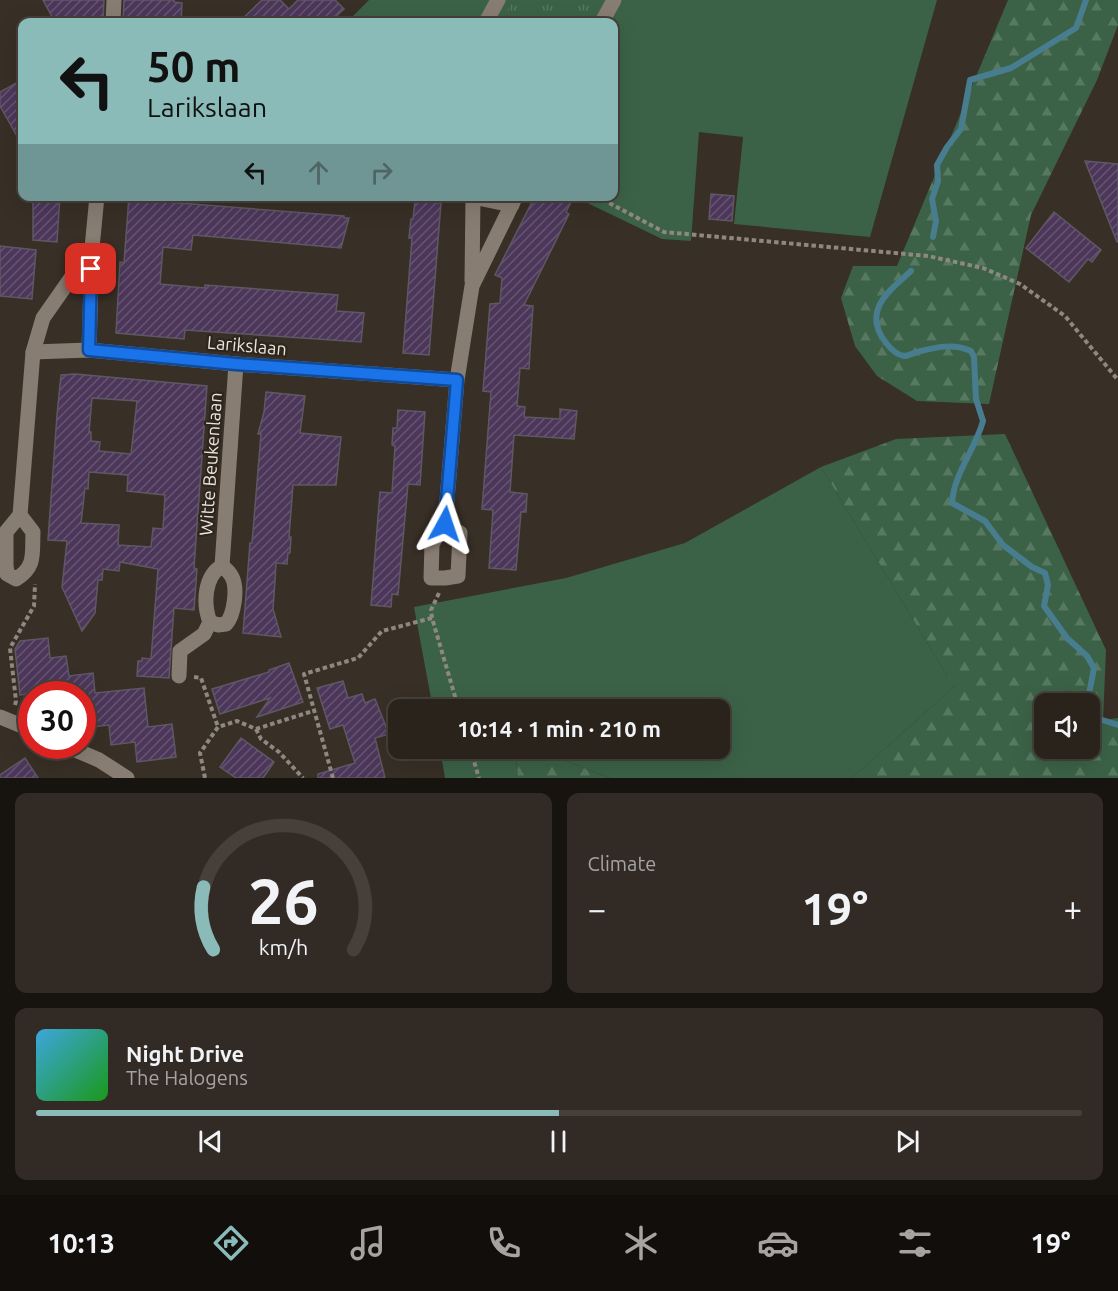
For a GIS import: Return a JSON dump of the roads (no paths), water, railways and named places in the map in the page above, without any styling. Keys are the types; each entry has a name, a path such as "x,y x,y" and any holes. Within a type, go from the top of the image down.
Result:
{"street":[{"path":"113,18 114,0"},
{"path":"488,18 498,0"},
{"path":"604,18 614,0"},
{"path":"89,350 92,248 97,201"},
{"path":"445,524 460,533 458,576 431,578 432,544 445,524 457,380 472,286 473,201"},
{"path":"472,286 514,201"},
{"path":"20,515 33,532 31,565 26,573 16,579 7,574 6,532 20,515 33,351 43,318 92,248"},
{"name":"Larikslaan","path":"33,351 89,350 236,364 457,380"},
{"name":"Witte Beukenlaan","path":"222,566 215,570 208,586 205,610 210,622 218,625 226,624 231,619 234,588 233,578 222,566 236,364"},
{"name":"Witte Beukenlaan","path":"179,676 180,651 204,634 210,622"},
{"path":"4,718 18,724"},
{"path":"96,759 127,778"}],"waterway":[{"path":"933,237 936,221 932,199 938,181 937,165 961,129 970,80 1011,68 1076,28 1086,0"},
{"path":"911,271 887,294 877,311 876,321 879,332 886,343 896,353 904,356 951,346 971,351 974,357 976,399 983,421 957,482 952,503 985,521 1003,545 1032,567 1045,573 1048,585 1044,606 1067,638 1087,656 1094,668 1089,694 1092,706 1099,719 1118,725"}]}
